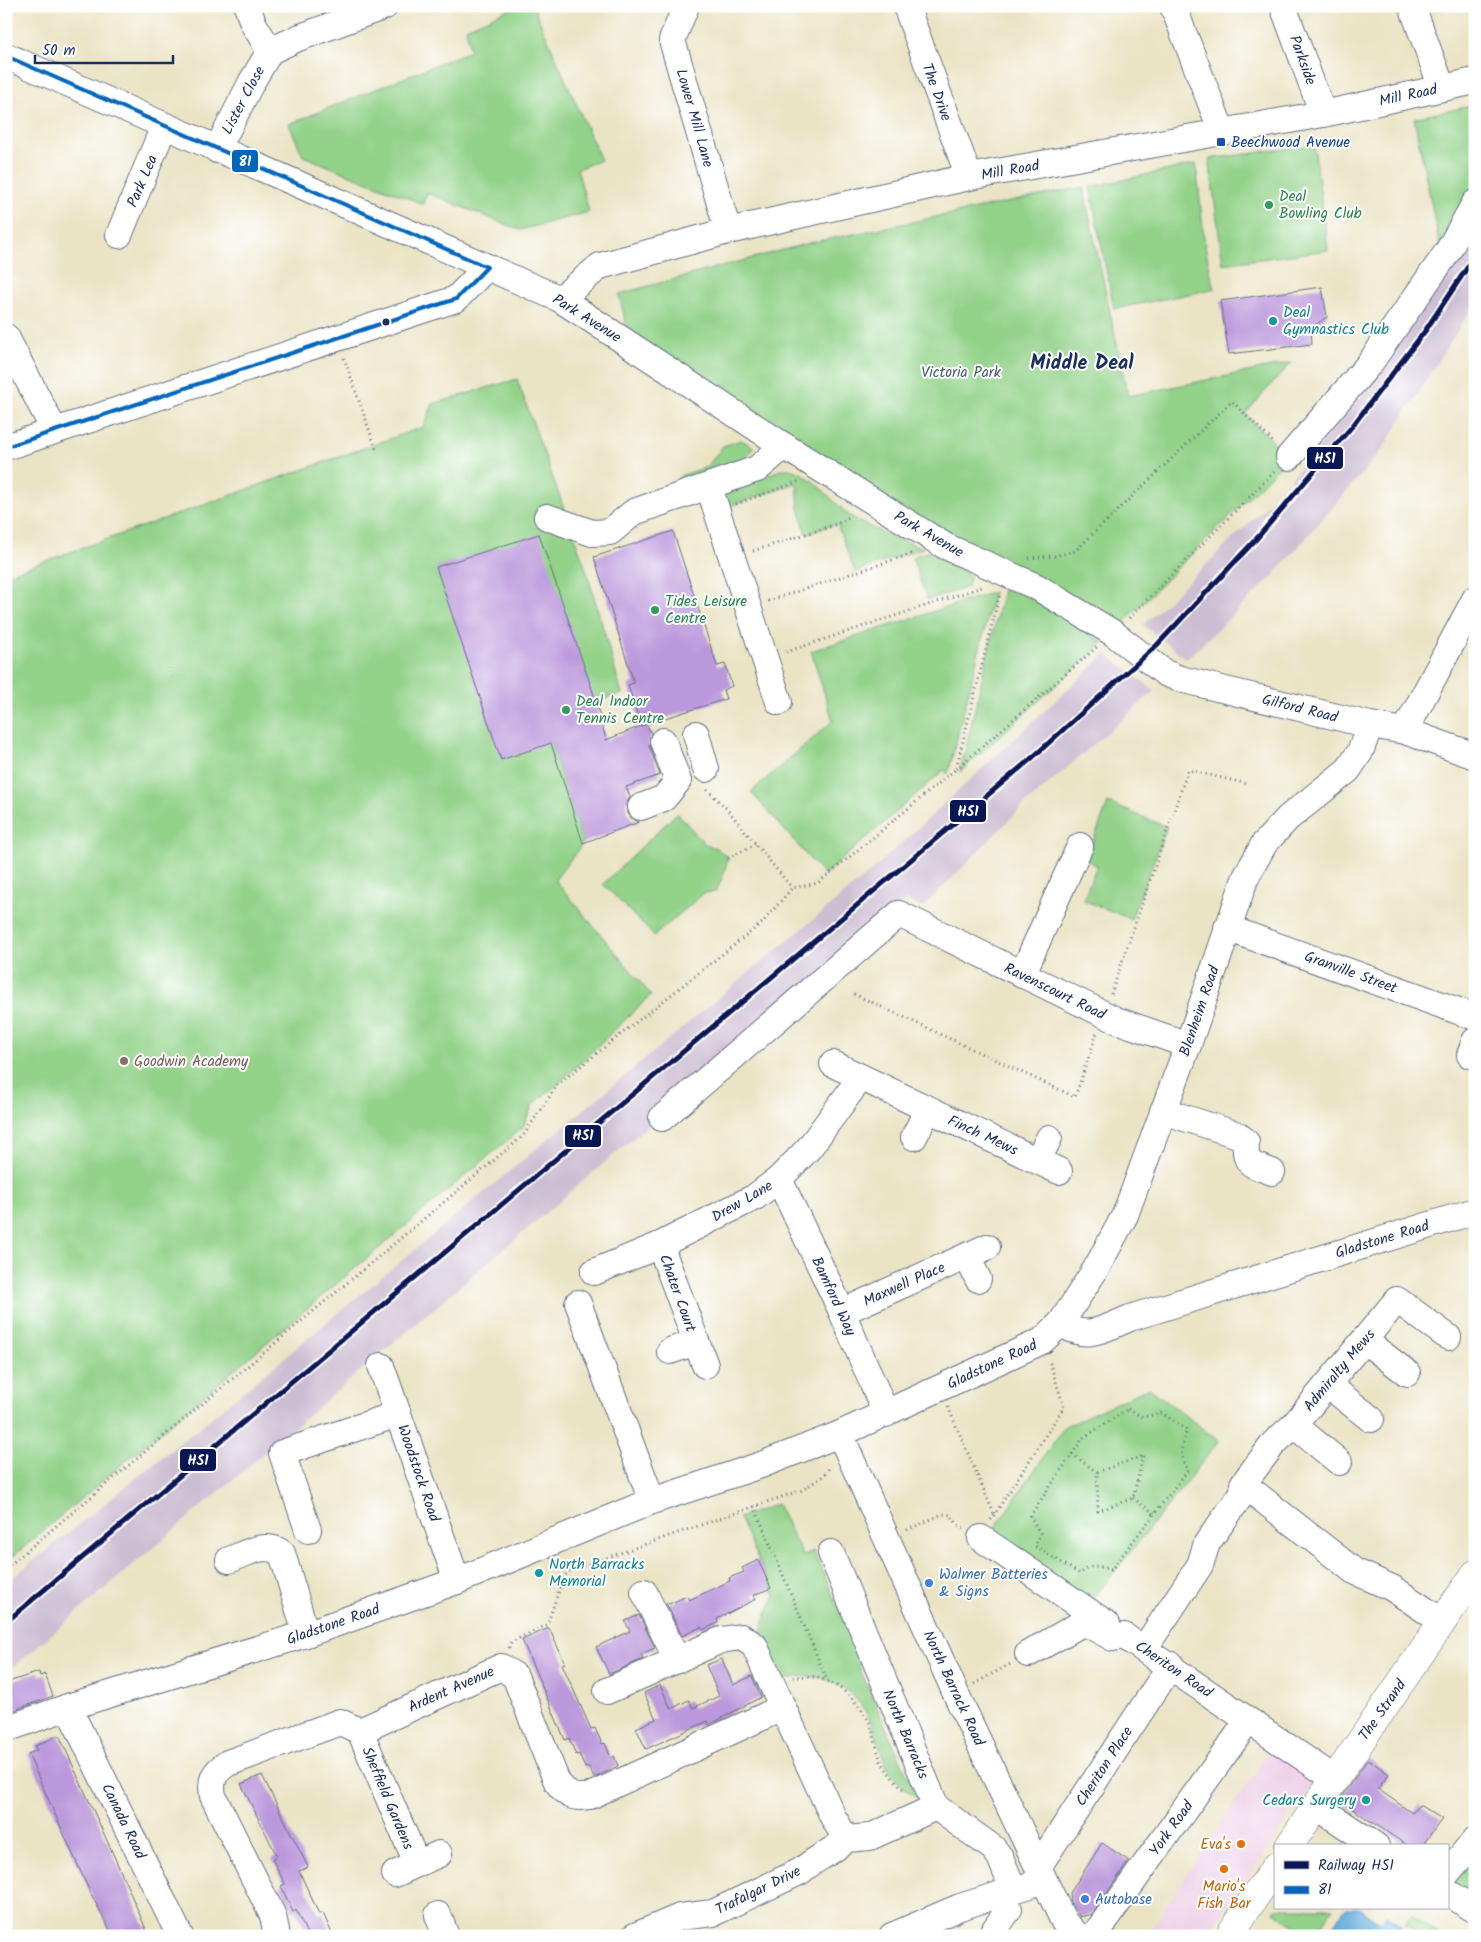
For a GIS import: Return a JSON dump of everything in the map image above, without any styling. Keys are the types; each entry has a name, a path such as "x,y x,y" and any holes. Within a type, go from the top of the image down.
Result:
{"main road":[{"name":"The Strand","path":"1290,1844 1475,1574"},
{"path":"1229,1936 1274,1868"}],"street":[{"name":"Lister Close","path":"247,6 253,23 270,51"},
{"name":"Lister Close","path":"217,150 251,83 270,51 298,38 385,6"},
{"name":"Lower Mill Lane","path":"686,6 672,40 728,231"},
{"name":"The Drive","path":"906,6 969,177"},
{"path":"1173,6 1222,132"},
{"name":"Parkside","path":"1283,6 1322,114"},
{"path":"1412,6 1442,88"},
{"name":"Park Avenue","path":"6,56 560,299 784,446 945,546 1004,578 1038,587 1122,641"},
{"name":"Mill Road","path":"560,299 600,266 728,231 969,177 1322,114 1475,81"},
{"name":"Park Lea","path":"119,235 164,126"},
{"path":"1289,457 1370,363 1448,251 1475,202"},
{"path":"6,447 456,299 486,267"},
{"path":"6,337 54,430"},
{"path":"547,517 592,533 610,532 634,512 713,499 784,446"},
{"path":"713,499 779,702"},
{"path":"1405,731 1467,632 1475,599"},
{"name":"Gilford Road","path":"1122,641 1165,673 1180,679 1370,725 1405,731 1475,756"},
{"name":"Blenheim Road","path":"1061,1323 1097,1267 1125,1215 1188,1046 1245,879 1264,844 1288,818 1348,770 1360,752 1370,725"},
{"path":"696,734 703,777"},
{"path":"641,807 664,798 678,781 663,741"},
{"path":"1022,975 1080,846"},
{"name":"Ravenscourt Road","path":"662,1118 899,914 1104,1014 1188,1046"},
{"name":"Granville Street","path":"1227,928 1475,1017"},
{"name":"Finch Mews","path":"833,1064 928,1109 1049,1156"},
{"name":"Drew Lane","path":"594,1272 650,1249 755,1197 780,1179 809,1148 861,1077"},
{"path":"914,1136 928,1109"},
{"path":"1163,1111 1238,1135 1246,1142 1245,1157 1248,1162 1272,1172"},
{"name":"Bamford Way","path":"780,1179 842,1312 886,1414"},
{"name":"Gladstone Road","path":"6,1729 68,1707 306,1634 457,1581 652,1501 761,1465 886,1414 1042,1341 1061,1323 1070,1330 1089,1334 1130,1318 1475,1211"},
{"name":"Chater Court","path":"650,1249 701,1354 670,1351"},
{"name":"Maxwell Place","path":"842,1312 977,1252 978,1279"},
{"name":"Admiralty Mews","path":"1150,1640 1200,1565 1207,1543 1247,1487 1243,1484 1265,1454 1294,1425 1397,1300 1448,1337"},
{"path":"578,1303 652,1501"},
{"path":"1364,1340 1407,1373"},
{"name":"Woodstock Road","path":"382,1366 457,1581"},
{"path":"1328,1385 1371,1420"},
{"path":"308,1530 282,1453 398,1414"},
{"path":"1294,1425 1339,1462"},
{"name":"North Barrack Road","path":"834,1436 886,1539 1064,1922 1078,1936"},
{"path":"1247,1487 1354,1571 1392,1588 1443,1622"},
{"path":"981,1538 1124,1636"},
{"path":"229,1560 263,1548 276,1549 282,1553 306,1634"},
{"name":"North Barracks","path":"831,1553 936,1807"},
{"path":"644,1592 677,1660"},
{"name":"Cheriton Road","path":"1028,1654 1084,1622 1113,1638 1124,1636 1171,1665 1248,1721 1335,1779"},
{"path":"607,1692 721,1640 741,1637 754,1645 832,1816 846,1839 870,1837 936,1807 993,1848 1000,1857 1008,1891 1009,1909 990,1936"},
{"name":"Cheriton Place","path":"1041,1874 1171,1665"},
{"name":"Ardent Avenue","path":"360,1731 501,1667 515,1676 557,1782 566,1793 577,1798 590,1796 779,1698"},
{"name":"Canada Road","path":"68,1707 180,1936"},
{"name":"York Road","path":"1094,1936 1248,1721"},
{"path":"274,1936 276,1930 273,1916 212,1796 210,1783 216,1770 228,1763 330,1725 340,1722 360,1731"},
{"name":"Sheffield Gardens","path":"360,1731 417,1864"},
{"path":"1316,1806 1373,1844"},
{"name":"Trafalgar Drive","path":"635,1936 680,1917 714,1913 801,1871 812,1860 835,1850 846,1839"},
{"path":"1448,1872 1475,1840"},
{"path":"892,1936 960,1907 1008,1891 1041,1874"},
{"path":"1448,1893 1475,1910"}],"path":[{"path":"338,338 376,449"},
{"path":"6,1568 523,1136 558,1084 762,923 792,888 818,883 956,769 1122,641 1289,457 1232,401 1075,551 1055,556 1011,559 1004,578 956,769"},
{"path":"713,499 807,477"},
{"path":"731,558 837,524 851,516"},
{"path":"748,608 917,552"},
{"path":"765,660 987,586 1004,578"},
{"path":"854,994 1075,1097 1188,770 1248,784"},
{"path":"703,777 792,888"},
{"path":"728,858 756,844"},
{"path":"886,1539 943,1514 951,1515 958,1525 981,1538 1064,1407 1042,1341"},
{"path":"939,1388 995,1514"},
{"path":"1128,1409 1143,1417 1162,1413 1187,1430 1182,1445 1181,1458 1188,1470 1155,1514 1111,1570 1099,1566 1088,1567 1080,1574 1035,1546 1040,1533 1030,1516 1083,1438 1128,1409"},
{"path":"501,1667 511,1642 547,1625 564,1576 571,1570 802,1490 821,1478 837,1460 834,1436"},
{"path":"1072,1454 1097,1472"},
{"path":"1097,1472 1143,1456 1133,1498"},
{"path":"1097,1472 1098,1512 1133,1498"},
{"path":"1133,1498 1155,1514"},
{"path":"754,1506 828,1680"},
{"path":"979,1681 1028,1654"},
{"path":"779,1698 796,1677 828,1680 847,1693 859,1706 870,1723 882,1762 893,1779 906,1792"}],"shaded area":[{"path":"1475,228 1475,303 1382,450 1273,576 1187,659 1143,625 1269,504 1368,388 1450,269"},
{"path":"1106,654 1155,691 1022,807 922,908 906,900 792,996 651,1123 6,1673 6,1583 226,1406 867,875"},
{"path":"1272,1747 1318,1776 1207,1936 1146,1936"}],"green space":[{"path":"516,6 533,6 601,160 577,169 589,212 520,230 427,193 423,204 303,156 289,124 470,51 466,28"},
{"path":"1475,105 1475,228 1444,267 1414,118"},
{"name":"Deal Bowling Club","path":"1314,145 1328,250 1223,264 1209,159"},
{"path":"1196,164 1205,246 1214,289 1114,309 1090,187"},
{"name":"Victoria Park","path":"1083,187 1128,396 1291,363 1245,414 1289,457 1113,633 631,346 619,294 809,243"},
{"path":"517,379 586,569 622,694 596,701 551,743 583,843 555,880 651,995 558,1084 533,1104 523,1127 6,1562 6,575 423,427 433,404"},
{"path":"741,440 754,447 744,462 681,487 678,479 681,475 704,468 723,446"},
{"path":"784,469 793,470 811,480 860,522 923,548 855,572 837,524 806,534 799,508 797,483 724,508 722,496 728,488"},
{"path":"928,552 967,573 970,577 968,587 927,600 912,557"},
{"path":"1003,590 1026,596 1040,603 1068,619 1103,643 960,772"},
{"path":"994,592 948,774 944,770 824,875 751,792 833,721 811,651"},
{"path":"1108,803 1167,827 1131,919 1083,900 1097,865 1086,860"},
{"path":"677,813 706,845 717,848 728,858 715,892 704,893 654,936 603,884"},
{"path":"1149,1388 1219,1441 1089,1604 987,1539 1065,1426"},
{"path":"777,1504 803,1556 813,1551 863,1663 858,1665 913,1788 924,1784 925,1803 895,1779 890,1772 871,1722 856,1699 835,1683 823,1679 811,1676 784,1680 760,1632 775,1595 739,1518"},
{"path":"1475,1840 1475,1910 1448,1874 1448,1872"},
{"path":"1333,1910 1319,1930 1327,1936 1309,1936 1274,1911"},
{"path":"1411,1915 1440,1935 1409,1936 1413,1930 1405,1924"}],"water":[{"path":"1345,1910 1362,1910 1380,1923 1387,1915 1403,1926 1396,1936 1345,1936 1332,1927"}],"building":[{"name":"Deal Gymnastics Club","path":"1322,287 1327,317 1311,328 1312,344 1229,354 1220,301"},
{"name":"Tides Leisure Centre","path":"673,531 717,666 725,664 732,686 723,690 726,699 641,726 628,685 634,683 594,557"},
{"path":"539,534 596,701 606,740 646,724 651,733 649,746 660,775 626,787 630,797 626,804 627,812 632,819 639,822 583,843 551,743 501,760 436,567"},
{"path":"758,1560 771,1588 754,1595 756,1599 717,1619 718,1623 703,1630 701,1627 682,1636 666,1603 668,1602 669,1604 687,1596 689,1600 730,1581 729,1578 744,1572 742,1568"},
{"path":"639,1615 655,1648 641,1654 643,1659 609,1674 596,1647 630,1631 625,1621"},
{"path":"549,1628 565,1663 562,1664 591,1729 595,1728 602,1744 605,1743 611,1758 614,1756 618,1766 594,1778 589,1767 585,1768 579,1754 576,1755 569,1738 565,1740 522,1640"},
{"path":"722,1659 733,1685 752,1676 761,1697 709,1725 708,1721 646,1749 636,1728 656,1719 644,1693 660,1685 671,1709 689,1700 693,1708 719,1696 706,1665"},
{"path":"39,1672 40,1676 45,1674 53,1696 6,1713 6,1696 12,1694 8,1682"},
{"path":"59,1735 149,1936 113,1936 88,1888 28,1754 37,1750 35,1746"},
{"name":"Cedars Surgery","path":"1368,1759 1389,1774 1378,1789 1412,1813 1419,1805 1442,1819 1423,1844 1405,1844 1339,1800"},
{"path":"262,1775 308,1867 299,1871 319,1914 323,1913 333,1936 308,1936 296,1910 293,1912 281,1886 285,1884 272,1859 277,1856 241,1784"},
{"path":"1102,1843 1129,1861 1092,1914 1080,1917 1071,1903 1070,1893"}],"rail line":[{"name":"HS1","path":"6,1622 1033,757 1157,645 1258,537 1354,424 1425,331 1475,256"}],"transit line":[{"name":"81","path":"6,56 487,267 456,299 6,447"}],"place":[{"name":"Beechwood Avenue","path":"1221,142"},
{"name":"Deal Bowling Club","path":"1269,205"},
{"name":"Deal Gymnastics Club","path":"1273,321"},
{"name":"Tides Leisure Centre","path":"655,610"},
{"name":"Deal Indoor Tennis Centre","path":"566,710"},
{"name":"Goodwin Academy","path":"124,1061"},
{"name":"North Barracks Memorial","path":"539,1573"},
{"name":"Walmer Batteries & Signs","path":"929,1583"},
{"name":"Cedars Surgery","path":"1366,1800"},
{"name":"Eva's","path":"1241,1844"},
{"name":"Mario's Fish Bar","path":"1224,1869"},
{"name":"Autobase","path":"1085,1899"}],"district":[{"name":"Middle Deal","path":"1082,362"}]}
